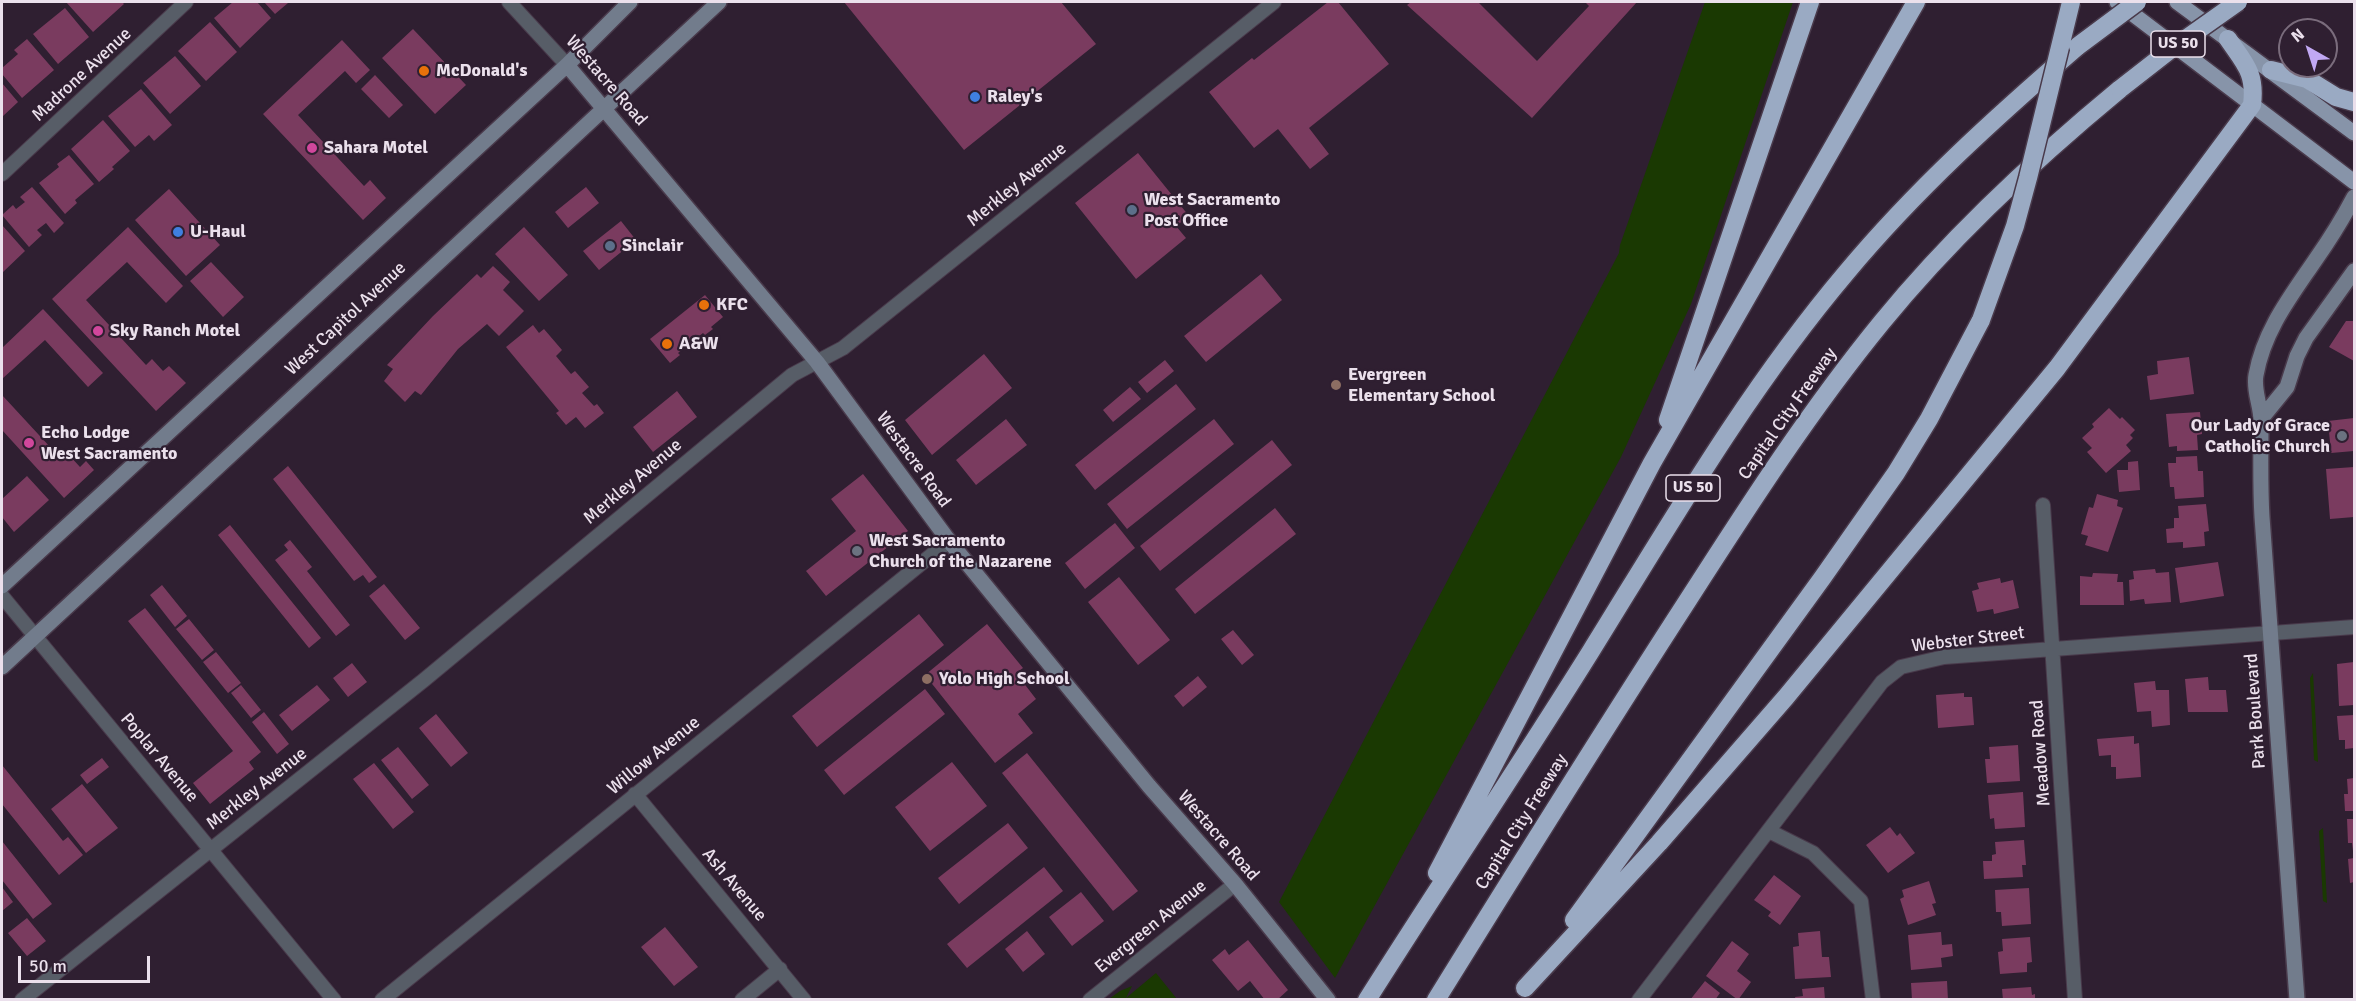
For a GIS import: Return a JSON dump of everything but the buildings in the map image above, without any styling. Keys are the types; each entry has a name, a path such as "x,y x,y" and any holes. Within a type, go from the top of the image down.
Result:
{"highway":[{"path":"1653,463 1810,2"},
{"path":"1372,992 1464,824 1653,463 1916,2"},
{"path":"1521,994 1823,577 1896,473 1929,419 1981,320 2012,236 2026,188 2071,2"},
{"name":"Capital City Freeway","path":"1372,992 1511,778 1737,419 1793,339 1851,267 1914,197 1970,142 2078,46 2137,2"},
{"name":"Capital City Freeway","path":"1436,999 1606,727 1750,504 1823,397 1882,321 1980,213 2037,159 2120,89 2238,2"},
{"path":"1521,994 1659,843 1847,624 2057,368 2252,105 2254,86 2249,70 2228,39"},
{"path":"2271,70 2307,79 2336,97 2355,102"}],"main road":[{"path":"2117,2 2355,182"},
{"path":"2177,2 2355,133"},
{"path":"2191,2 2198,16"}],"street":[{"name":"Madrone Avenue","path":"2,174 186,2"},
{"name":"Westacre Road","path":"509,2 605,107 817,362 949,541 1149,786 1235,884 1328,999"},
{"name":"West Capitol Avenue","path":"2,586 567,65 630,2"},
{"name":"West Capitol Avenue","path":"2,667 719,2"},
{"name":"Merkley Avenue","path":"22,999 424,680 774,389 792,375 843,348 1274,2"},
{"name":"Park Boulevard","path":"2297,999 2259,468 2261,419 2255,378 2263,345 2287,299 2334,233 2355,197"},
{"path":"2261,419 2288,387 2294,364 2306,338 2355,271"},
{"name":"Meadow Road","path":"2043,505 2075,999"},
{"name":"Willow Avenue","path":"382,999 949,541"},
{"name":"Poplar Avenue","path":"2,596 334,999"},
{"name":"Webster Street","path":"1639,999 1882,682 1900,667 1944,657 2355,627"},
{"name":"Ash Avenue","path":"635,794 804,999"},
{"path":"1769,831 1813,854 1861,901 1873,999"},
{"name":"Evergreen Avenue","path":"1090,999 1235,884"},
{"path":"742,999 780,969"}],"green space":[{"path":"1705,2 1793,2 1691,304 1621,457 1335,978 1279,902 1619,253"},
{"path":"2313,673 2318,762 2314,760 2310,678"},
{"path":"2323,828 2327,903 2323,901 2319,831"},
{"path":"1156,973 1177,999 1109,999 1132,986 1126,998"}],"place":[{"name":"McDonald's","path":"424,71"},
{"name":"Raley's","path":"975,97"},
{"name":"Sahara Motel","path":"312,148"},
{"name":"West Sacramento Post Office","path":"1132,210"},
{"name":"U-Haul","path":"178,232"},
{"name":"Sinclair","path":"610,246"},
{"name":"KFC","path":"704,305"},
{"name":"Sky Ranch Motel","path":"98,331"},
{"name":"A&W","path":"667,344"},
{"name":"Evergreen Elementary School","path":"1336,385"},
{"name":"Our Lady of Grace Catholic Church","path":"2342,436"},
{"name":"Echo Lodge West Sacramento","path":"29,443"},
{"name":"West Sacramento Church of the Nazarene","path":"857,551"},
{"name":"Yolo High School","path":"927,679"}]}
